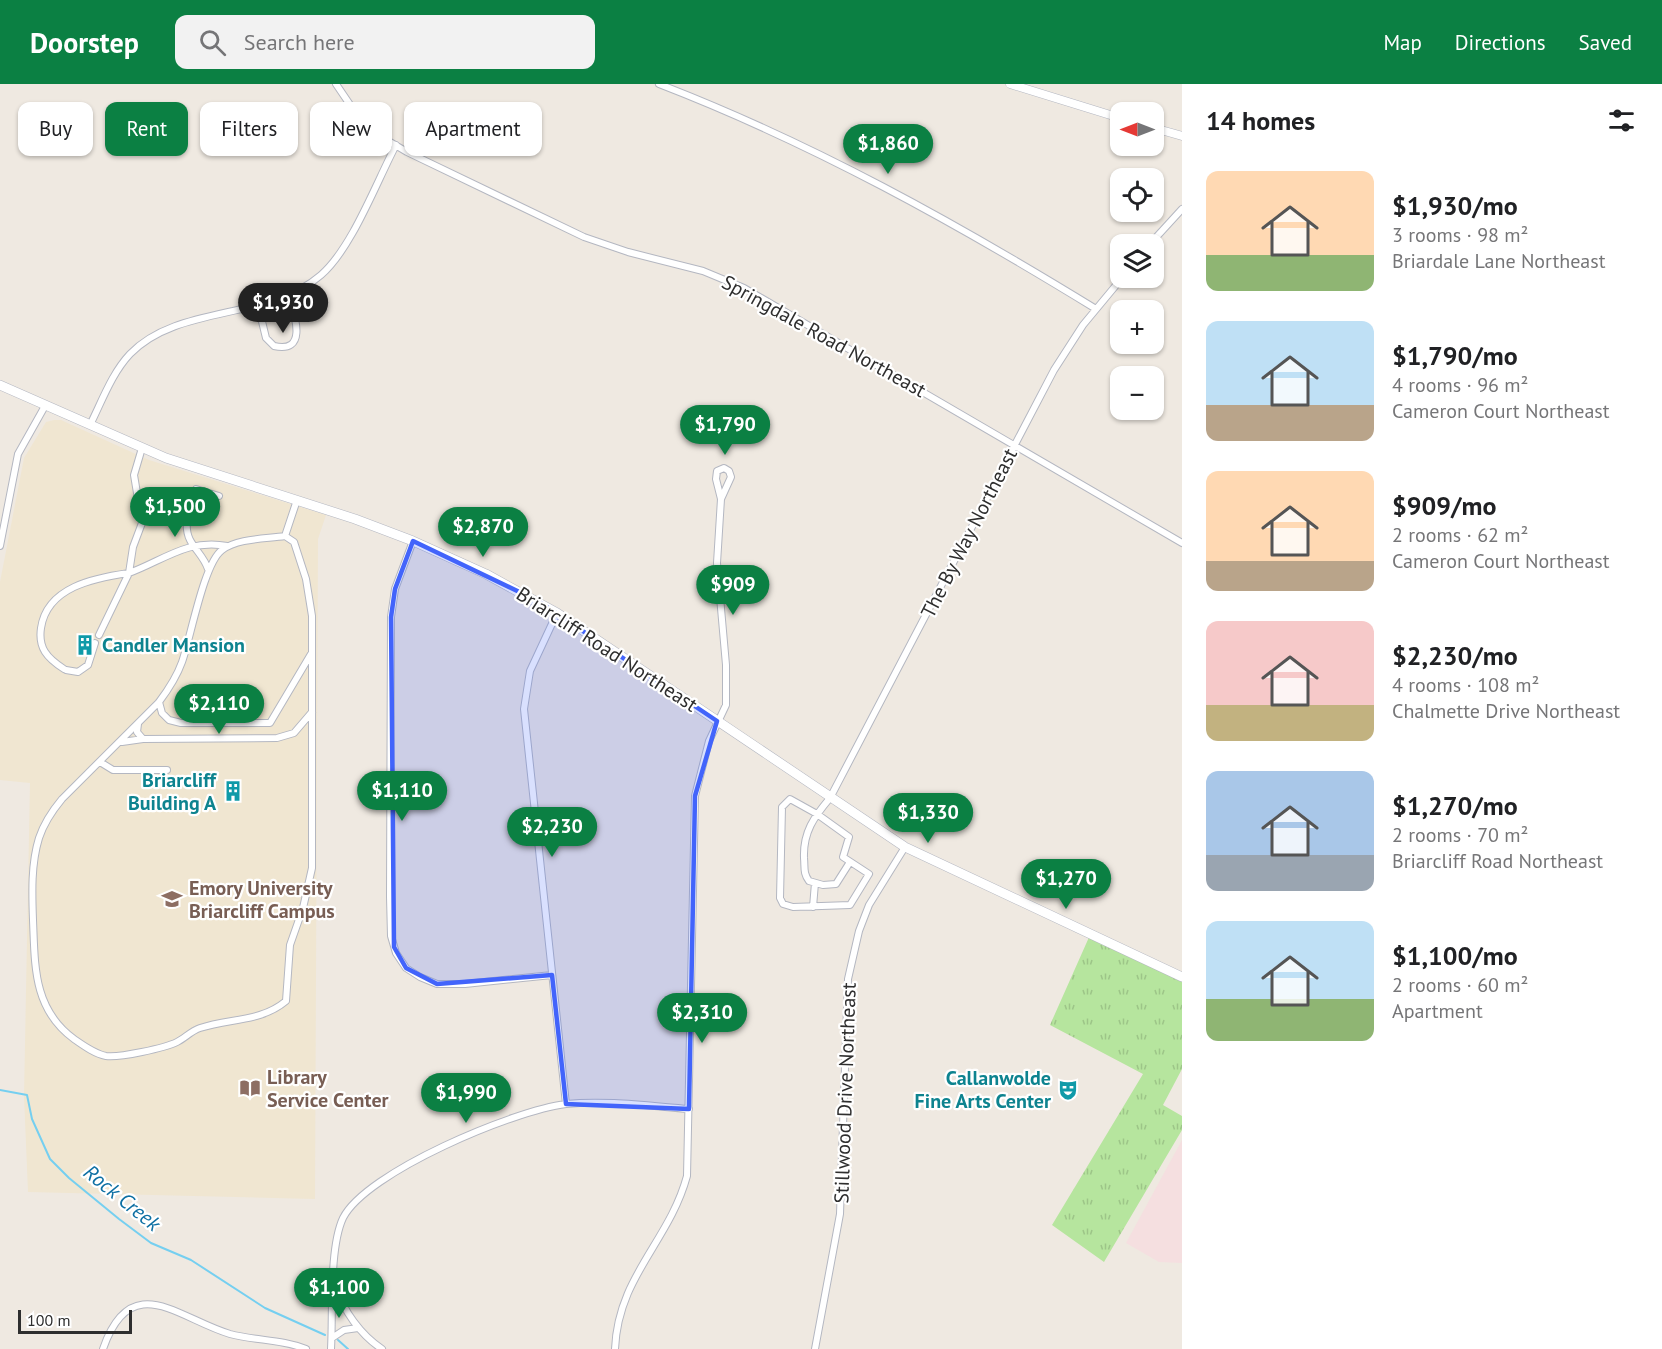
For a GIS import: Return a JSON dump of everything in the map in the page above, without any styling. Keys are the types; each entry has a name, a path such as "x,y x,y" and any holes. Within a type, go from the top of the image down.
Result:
{"main road":[{"name":"Briarcliff Road Northeast","path":"0,385 142,448 199,470 297,500 413,541 512,587 557,613 905,847 1182,977"}],"street":[{"name":"Springdale Road Northeast","path":"336,84 357,115 396,145 584,237 628,252 703,271 744,288 1182,543"},
{"path":"659,84 770,130 853,170 1096,309"},
{"path":"1010,84 1110,115"},
{"path":"1164,131 1182,136"},
{"path":"90,425 123,362 157,334 192,322 289,296 322,274 338,255 396,145"},
{"path":"1159,234 1182,209"},
{"name":"The By Way Northeast","path":"815,883 804,874 804,847 808,828 830,798 1060,360 1114,288"},
{"path":"258,305 266,338 273,346 286,346 292,342 298,332 289,296"},
{"path":"0,546 18,453 45,406"},
{"path":"99,635 129,573 132,547 142,523 134,475 142,448"},
{"path":"208,569 187,530 193,494 196,489 219,496"},
{"path":"615,1349 616,1323 626,1294 675,1210 684,1184 689,1109 695,796 704,756 717,721 726,705 726,665 717,564 721,499"},
{"path":"285,536 297,500"},
{"path":"0,518 8,504"},
{"path":"95,643 87,665 78,672 65,669 48,656 40,642 44,613 49,604 80,584 129,573 168,554 194,546 216,544 228,547 285,536 294,542 309,589 312,654 312,868 303,908 290,945 286,1001 267,1014 204,1027 164,1048 146,1049 121,1056 96,1053 63,1029 42,1000 35,973 33,884 39,838 50,814 62,799 159,702 182,664 208,569 213,559 228,547"},
{"path":"413,541 400,575 392,607 390,906 394,947 406,968 437,984 465,984 552,975"},
{"path":"557,613 530,671 524,710 566,1104"},
{"path":"159,702 162,713 175,723 270,723 312,654"},
{"path":"119,743 143,739 277,738 294,733 312,711"},
{"path":"138,723 138,732 143,739"},
{"path":"100,762 113,770 167,770"},
{"path":"790,799 818,814 849,837 843,857 850,862 869,874 846,907 787,906 780,898 782,807 790,799"},
{"name":"Stillwood Drive Northeast","path":"815,1349 840,1214 846,991 859,931 872,897 905,847"},
{"path":"813,907 815,883 836,884 850,862"},
{"path":"859,891 872,897"},
{"path":"331,1349 334,1277 340,1224 353,1203 369,1187 402,1168 486,1127 524,1114 566,1104 629,1104 689,1109"},
{"path":"334,1277 341,1301 358,1328 382,1349"},
{"path":"104,1349 118,1318 132,1309 150,1304 168,1306 227,1333 285,1342 306,1349"},
{"path":"332,1339 344,1330 358,1328"}],"highlighted area":[{"path":"413,541 538,601 717,721 695,796 689,1109 566,1104 552,975 437,984 406,968 394,947 391,617 395,589"}],"shaded area":[{"name":"Emory University Briarcliff Campus","path":"61,420 149,460 326,515 318,539 315,1199 28,1192 24,1096 30,783 0,780 0,582 24,458 46,422"},
{"path":"1182,1140 1182,1263 1159,1262 1126,1243"}],"green space":[{"path":"1090,935 1182,978 1182,1069 1163,1105 1182,1116 1182,1130 1104,1262 1052,1225 1143,1074 1050,1025"}],"waterway":[{"name":"Rock Creek","path":"0,1090 27,1095 32,1119 50,1159 69,1178 119,1219 151,1243 191,1260 265,1308 325,1335"},
{"name":"Rock Creek","path":"338,1340 348,1349"}],"place":[{"name":"Candler Mansion","path":"85,645"},
{"name":"Briarcliff Building A","path":"233,791"},
{"name":"Emory University Briarcliff Campus","path":"172,899"},
{"name":"Library Service Center","path":"250,1088"},
{"name":"Callanwolde Fine Arts Center","path":"1068,1090"}]}
